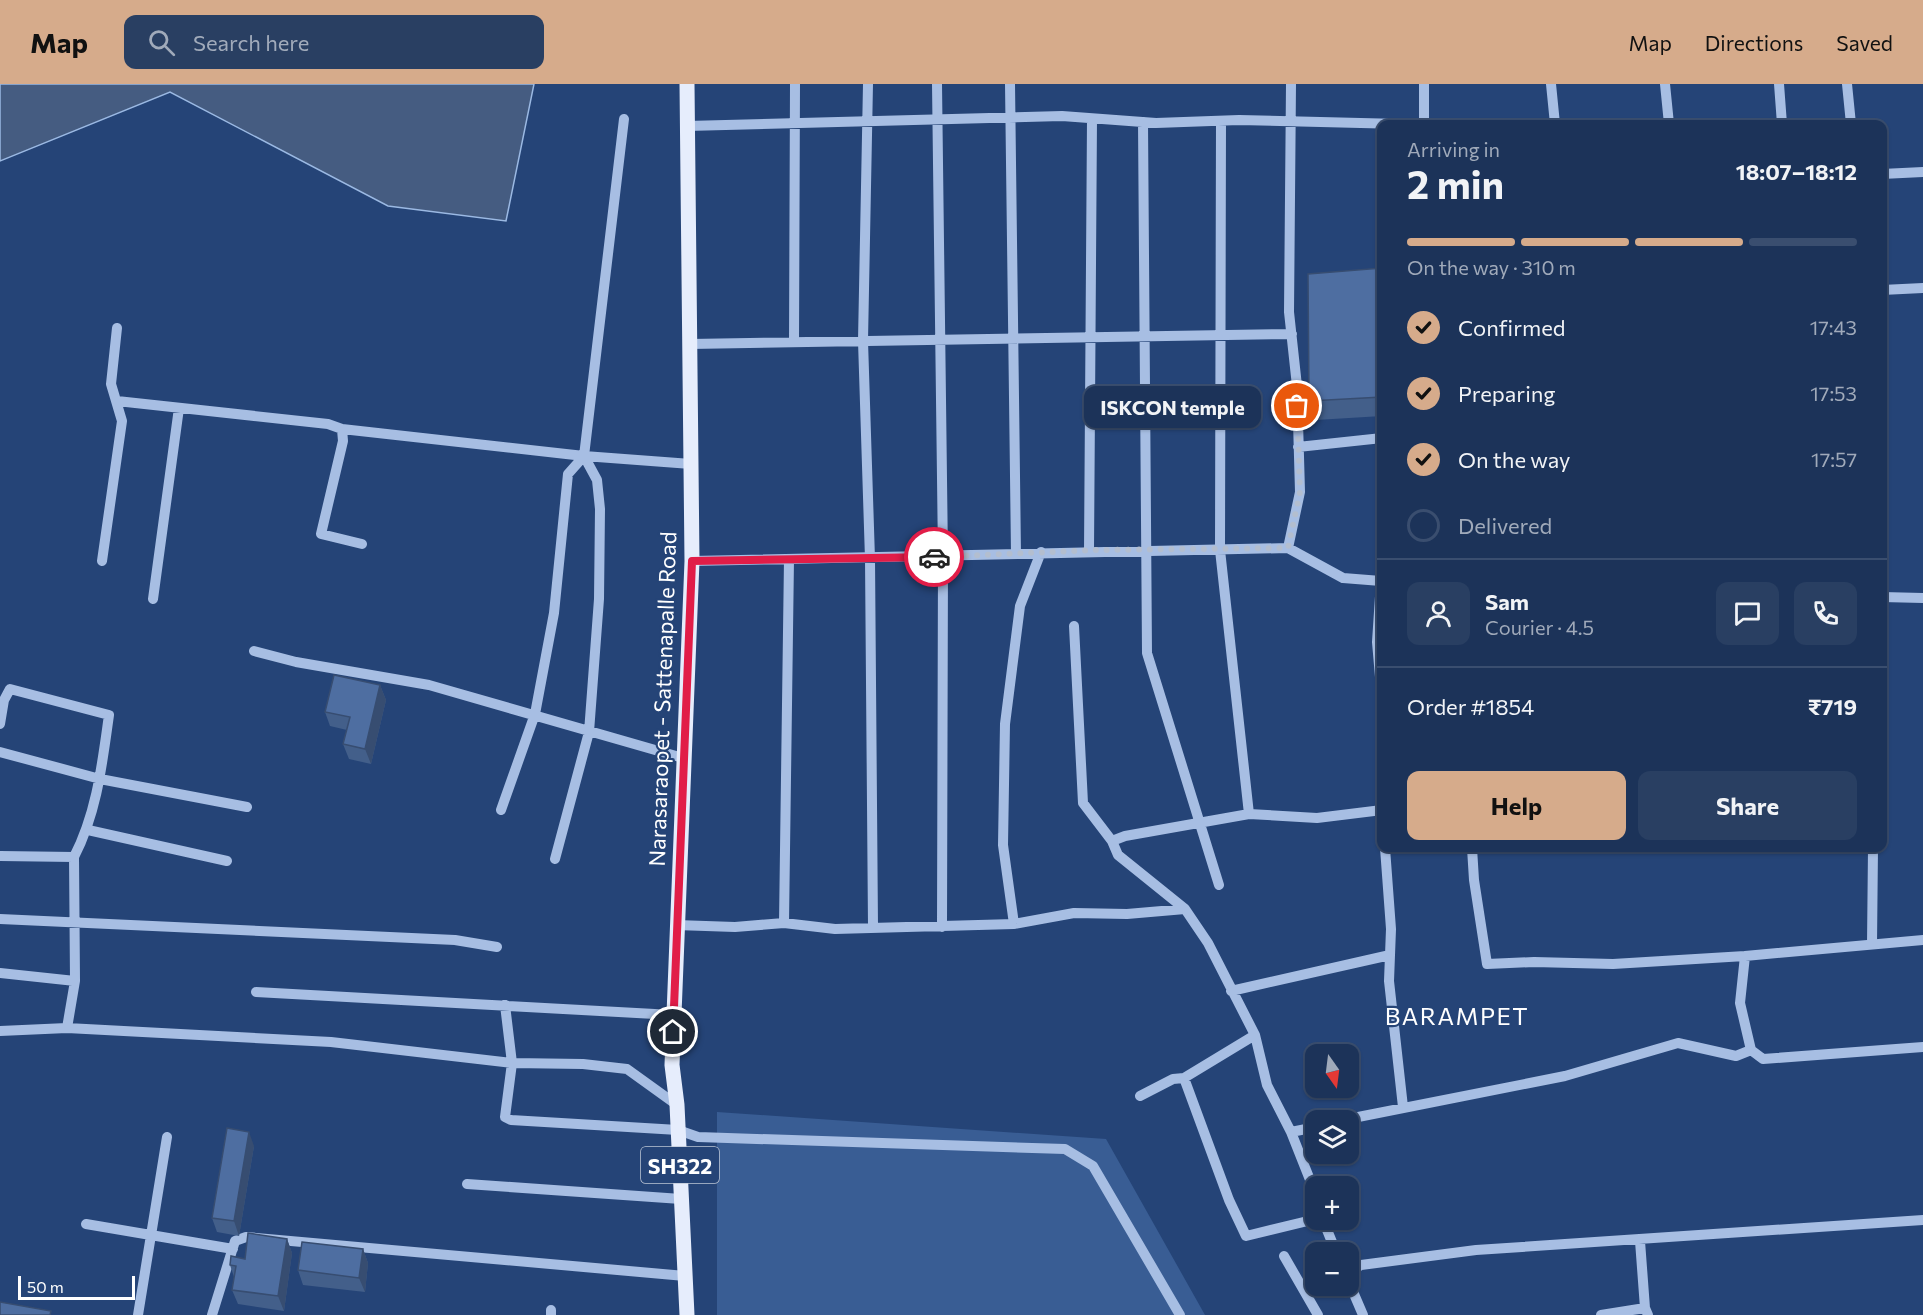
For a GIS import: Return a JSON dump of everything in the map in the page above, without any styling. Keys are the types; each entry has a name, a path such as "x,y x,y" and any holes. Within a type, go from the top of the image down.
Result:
{"main road":[{"name":"Narasaraopet - Sattenapalle Road","path":"687,84 692,561 672,1065 677,1106 687,1315"}],"street":[{"path":"794,342 795,84"},
{"path":"868,84 863,341 870,559 873,927"},
{"path":"937,84 943,556 942,927"},
{"path":"1010,84 1016,554"},
{"path":"1288,548 1300,492 1297,386 1292,334 1291,84"},
{"path":"1424,84 1424,120"},
{"path":"1551,84 1555,120"},
{"path":"1665,84 1669,120"},
{"path":"1779,84 1782,120"},
{"path":"1847,84 1851,120"},
{"path":"687,126 1010,118 1092,118 1143,122 1377,124"},
{"path":"1089,551 1092,118"},
{"path":"501,810 535,714 554,613 568,474 584,456 624,119"},
{"path":"1221,121 1220,550 1249,814"},
{"path":"1143,122 1147,653 1219,885"},
{"path":"1887,174 1923,172"},
{"path":"1887,290 1923,288"},
{"path":"102,561 122,421 111,384 117,328"},
{"path":"690,344 1292,334"},
{"path":"117,401 328,424 342,429 584,456 691,464"},
{"path":"153,599 179,408"},
{"path":"342,429 343,441 321,534 362,544"},
{"path":"1298,447 1377,439"},
{"path":"555,859 589,732 599,599 600,509 597,480 584,456"},
{"path":"692,561 870,559 1041,552 1288,548 1343,578 1377,581"},
{"path":"1014,924 1003,845 1005,724 1020,606 1041,552"},
{"path":"784,923 789,559"},
{"path":"1887,597 1923,598"},
{"path":"1074,626 1083,803 1112,841 1118,855 1185,909 1208,943 1231,992 1255,1035 1267,1085 1291,1132 1308,1176"},
{"path":"254,651 296,662 429,685 683,758"},
{"path":"0,724 4,700 10,689 109,715 100,779 88,830 74,857 75,981 67,1028"},
{"path":"0,752 100,779 247,807"},
{"path":"1112,841 1125,836 1249,814 1317,818 1377,811"},
{"path":"88,830 228,861"},
{"path":"1385,852 1391,929 1389,981 1403,1107"},
{"path":"1472,852 1474,880 1487,964 1534,962 1613,964 1745,956 1923,940"},
{"path":"1872,944 1873,852"},
{"path":"0,856 74,857"},
{"path":"676,925 735,927 784,923 835,928 942,927 1014,924 1074,913 1127,914 1185,909"},
{"path":"0,919 455,940 497,947"},
{"path":"1231,992 1390,956"},
{"path":"1745,956 1740,1004 1751,1050 1763,1059 1923,1047"},
{"path":"0,974 75,981"},
{"path":"256,992 673,1015"},
{"path":"505,1005 512,1063 505,1117 511,1120 678,1130 698,1137 1065,1149 1093,1166 1180,1315"},
{"path":"0,1031 67,1028 331,1042 512,1063 583,1064 627,1069 677,1106"},
{"path":"1140,1096 1173,1079 1184,1078 1255,1035"},
{"path":"1359,1117 1565,1076 1678,1043 1736,1056 1751,1050"},
{"path":"1184,1078 1229,1200 1246,1236 1305,1222"},
{"path":"1291,1132 1305,1129"},
{"path":"138,1315 167,1137"},
{"path":"466,1184 681,1199"},
{"path":"1359,1266 1476,1250 1640,1241 1923,1220"},
{"path":"86,1224 233,1249"},
{"path":"212,1315 236,1241 246,1237 685,1276"},
{"path":"1601,1315 1646,1312 1640,1241"},
{"path":"1284,1256 1318,1315"},
{"path":"1355,1296 1363,1315"}],"shaded area":[{"path":"0,84 534,84 506,221 388,206 170,92 0,161"},
{"path":"717,1112 1106,1139 1205,1315 717,1315"}],"building":[{"path":"1377,268 1377,397 1309,401 1308,274"},
{"path":"334,675 380,685 365,749 343,744 350,717 325,712"},
{"path":"227,1128 249,1132 234,1221 212,1218"},
{"path":"248,1233 287,1239 278,1296 232,1290 236,1266 230,1265 231,1256 245,1259"},
{"path":"302,1242 363,1249 359,1278 298,1270"},
{"path":"0,1302 51,1311 50,1315 0,1315"}],"way so far":[{"path":"934,557 1098,550 1288,548 1300,492 1297,406"}],"place":[{"name":"ISKCON temple","path":"1297,406"}],"district":[{"name":"BARAMPET","path":"1457,1015"}],"route":[{"path":"673,1032 692,561 934,557"}]}
